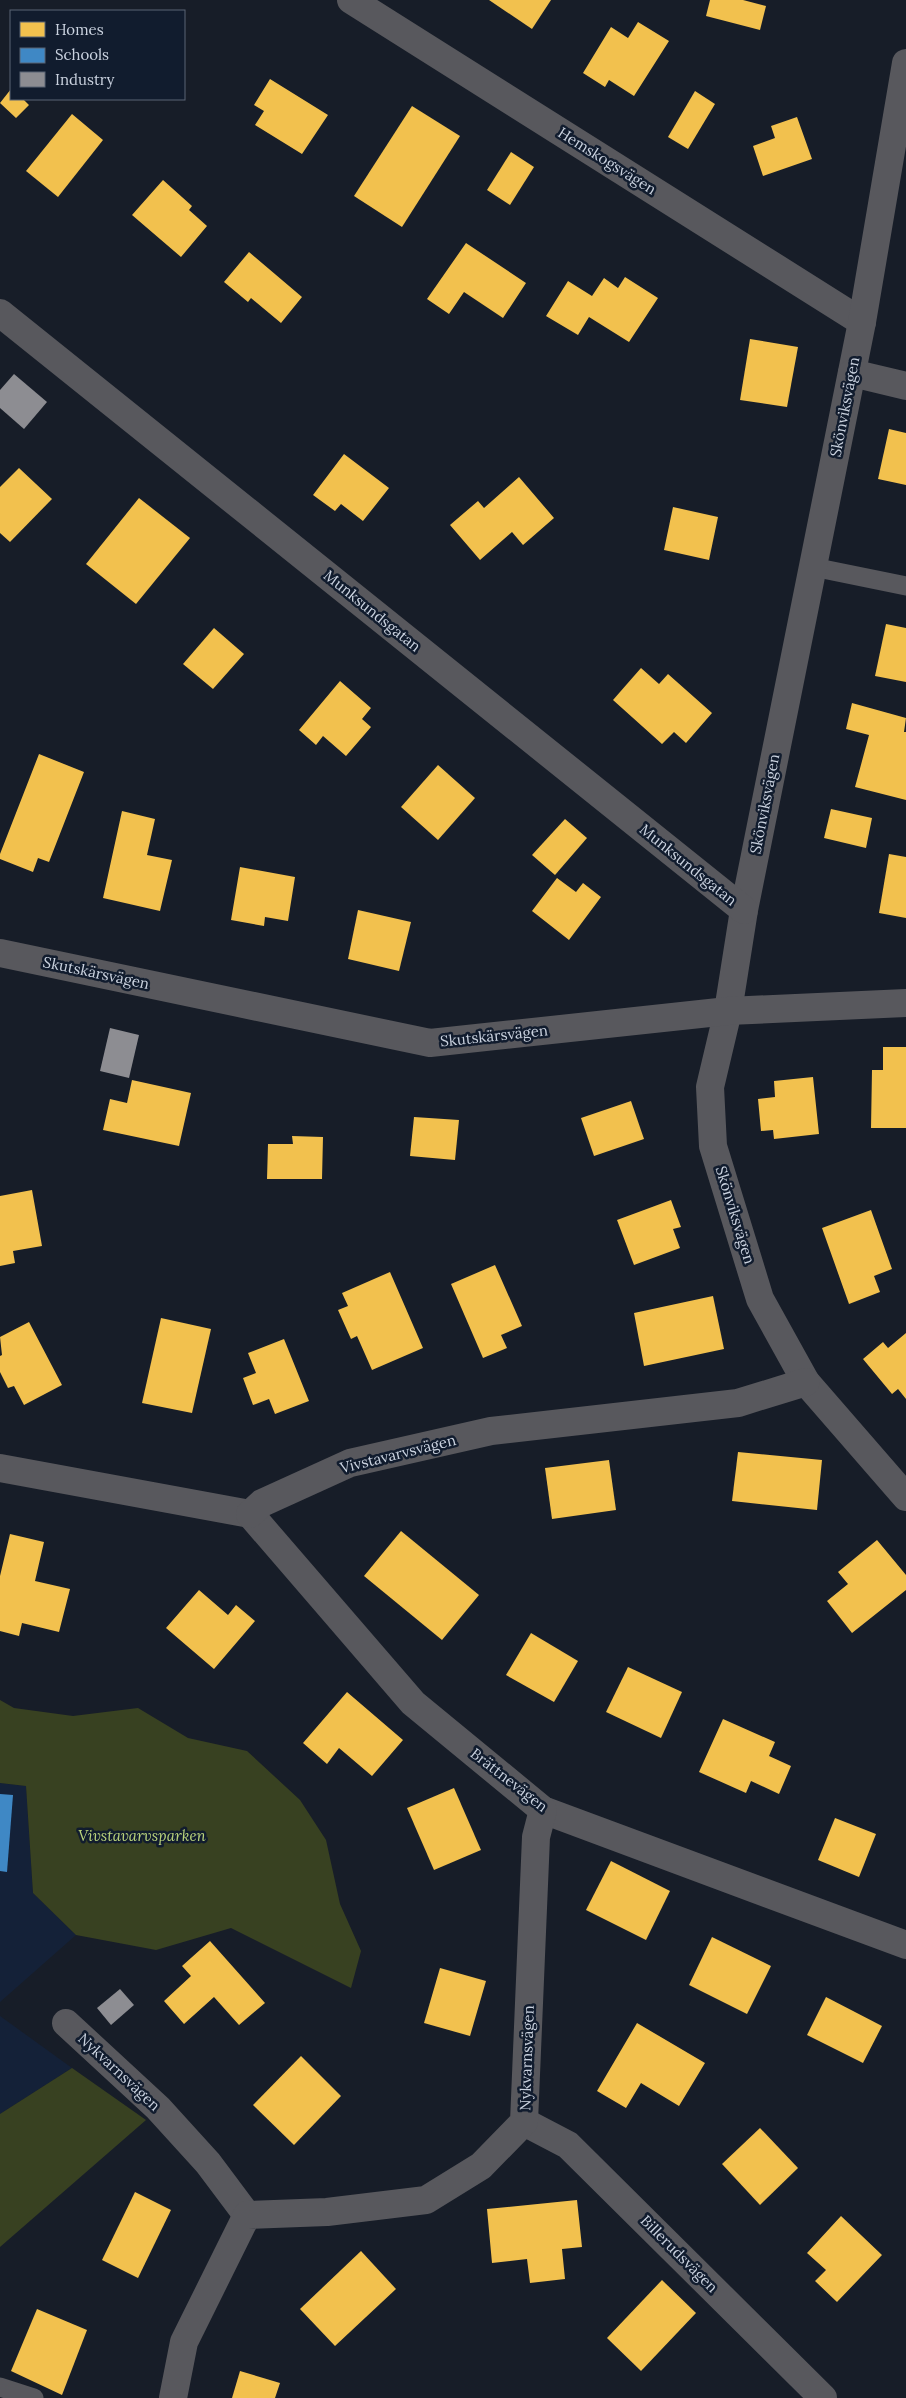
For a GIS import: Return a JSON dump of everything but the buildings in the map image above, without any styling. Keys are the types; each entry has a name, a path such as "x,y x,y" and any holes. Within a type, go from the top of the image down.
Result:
{"street":[{"name":"Hemskogsvägen","path":"352,0 862,322"},
{"name":"Skönviksvägen","path":"906,63 862,322 744,910 728,1011 710,1087 714,1146 760,1300 806,1382 906,1497"},
{"name":"Munksundsgatan","path":"0,313 744,910"},
{"path":"852,373 906,386"},
{"name":"Skutskärsvägen","path":"0,953 430,1043 728,1011 906,1003"},
{"name":"Vivstavarvsvägen","path":"250,1514 262,1503 350,1463 491,1431 738,1403 806,1382"},
{"path":"0,1468 250,1514"},
{"name":"Brättnevägen","path":"250,1514 413,1703 543,1810 906,1945"},
{"name":"Nykvarnsvägen","path":"66,2023 158,2108 208,2163 247,2215 327,2212 426,2200 481,2166 524,2122 536,1837 543,1810"},
{"name":"Billerudsvägen","path":"524,2122 568,2145 823,2398"},
{"path":"173,2398 184,2342 247,2215"}],"lane":[{"path":"813,567 906,586"},
{"path":"0,2387 34,2398"}],"shaded area":[{"path":"0,1783 26,1786 33,1893 76,1935 0,2002"},
{"path":"0,2016 72,2068 0,2114"}],"green space":[{"name":"Vivstavarvsparken","path":"0,1700 14,1708 73,1716 138,1708 188,1738 247,1751 300,1800 326,1840 340,1904 361,1951 351,1988 231,1928 156,1950 76,1935 33,1893 26,1786 0,1783"},
{"path":"72,2068 146,2120 0,2247 0,2114"}]}
